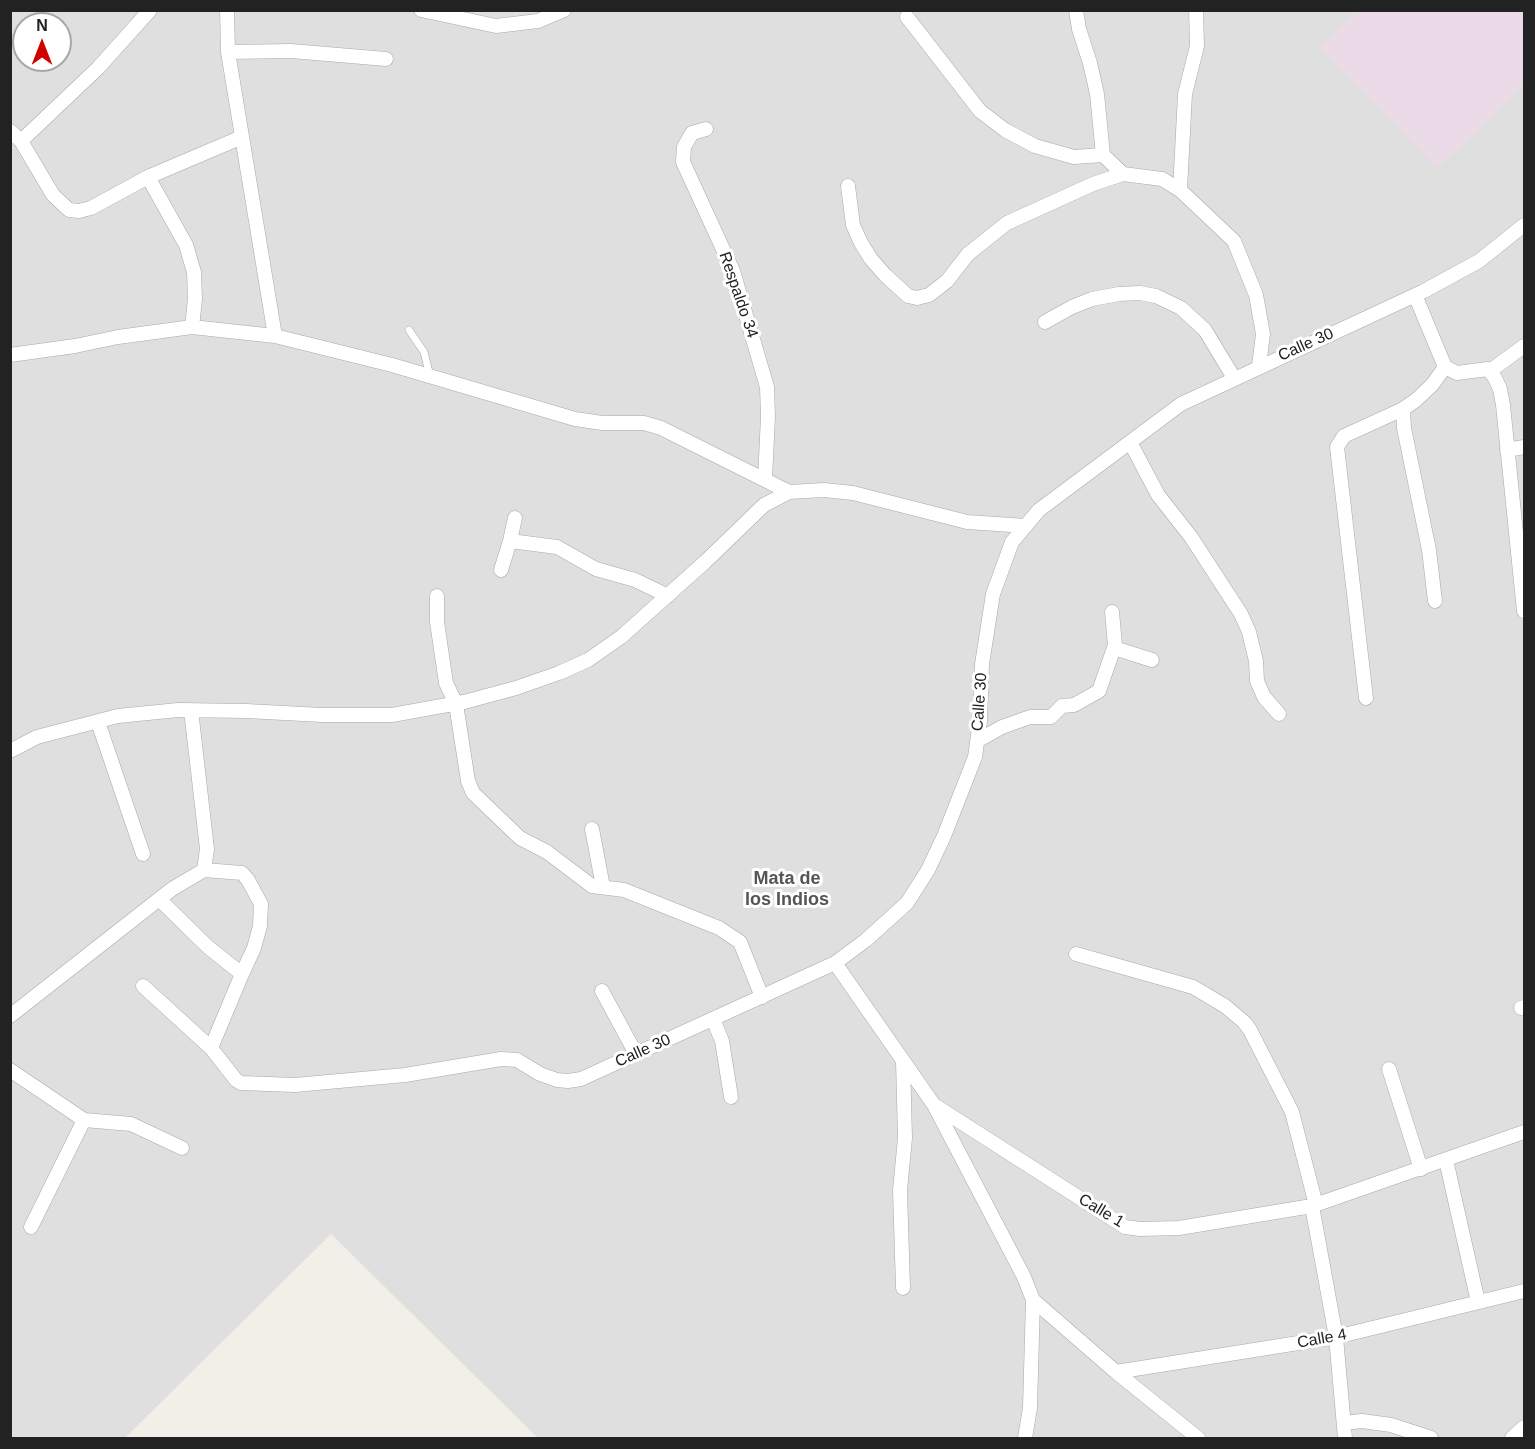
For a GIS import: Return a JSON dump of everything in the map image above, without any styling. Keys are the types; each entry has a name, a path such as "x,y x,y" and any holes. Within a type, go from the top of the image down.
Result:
{"street":[{"path":"21,141 98,68 150,10"},
{"path":"227,10 228,52 275,336"},
{"path":"421,10 496,26 538,21 564,10"},
{"path":"1076,10 1097,94 1103,155 1123,174"},
{"path":"1180,190 1185,94 1197,46 1196,10"},
{"path":"907,17 980,111 1005,130 1035,146 1074,157 1103,155"},
{"path":"228,52 291,51 386,59"},
{"name":"Respaldo 34","path":"706,129 692,133 684,147 683,162 733,271 767,387 765,479"},
{"path":"10,131 21,141 54,195 69,210 79,211 91,208 148,177 242,137"},
{"path":"848,186 853,225 866,251 885,275 908,296 917,298 929,295 947,281 968,254 1007,222 1093,184 1123,174 1162,179 1180,190 1234,241 1256,295 1263,334 1259,366"},
{"path":"148,177 186,246 194,272 195,299 192,327"},
{"name":"Calle 30","path":"143,987 211,1048 236,1080 241,1083 295,1085 405,1075 501,1059 517,1059 540,1074 568,1081 581,1079 835,963 866,940 907,903 928,870 944,836 975,757 982,664 993,594 1012,542 1040,510 1181,404 1414,295 1479,261 1510,239 1524,225"},
{"path":"1045,322 1092,299 1140,293 1156,296 1181,308 1205,330 1233,378"},
{"path":"1414,295 1444,367 1457,374 1490,370 1524,346"},
{"path":"10,355 192,327 275,336 576,419 602,423 644,423 661,428 789,492"},
{"path":"1366,698 1337,447 1344,436 1403,409 1432,385 1444,367"},
{"path":"1490,370 1502,397 1524,611"},
{"path":"1403,409 1404,428 1429,550 1435,601"},
{"path":"1130,442 1158,495 1191,537 1240,614 1249,632 1256,661 1257,681 1264,697 1279,714"},
{"path":"1508,450 1524,447"},
{"path":"10,751 37,737 118,716 191,710 392,715 456,704 516,688 588,660 621,636 668,596 764,505 789,492 824,490 853,493 967,522 1026,526"},
{"path":"501,570 515,518"},
{"path":"510,540 557,547 596,569 635,580 668,596"},
{"path":"437,596 437,622 446,683 456,704 468,781 473,793 520,838 547,852 592,886 624,890 648,899 719,928 740,942 762,998"},
{"path":"977,741 1002,727 1030,717 1051,717 1062,706 1074,705 1099,691 1114,648 1112,612"},
{"path":"1114,648 1152,660"},
{"path":"191,710 207,849 204,870"},
{"path":"98,722 143,854"},
{"path":"592,829 603,887"},
{"path":"10,1016 159,898 204,870 242,873 261,904 260,926 254,948 211,1048"},
{"path":"159,898 208,947 242,974"},
{"path":"1076,954 1193,987 1225,1006 1250,1030 1292,1112 1314,1206 1336,1337 1345,1438"},
{"name":"Calle 1","path":"835,963 934,1106 1125,1227 1179,1228 1314,1206 1524,1132"},
{"path":"602,991 636,1054"},
{"path":"713,1019 722,1041 731,1097"},
{"path":"903,1060 905,1138 900,1190 903,1288"},
{"path":"1389,1069 1421,1169"},
{"path":"10,1070 84,1120 131,1125 182,1148"},
{"path":"934,1106 1034,1300 1182,1433 1198,1438"},
{"path":"31,1227 84,1120"},
{"path":"1446,1160 1478,1302"},
{"name":"Calle 4","path":"1116,1372 1336,1337 1524,1291"},
{"path":"1025,1438 1030,1408 1034,1300"},
{"path":"1344,1423 1362,1420 1391,1425 1431,1438"},
{"path":"1512,1438 1524,1427"}],"lane":[{"path":"409,330 424,352 430,377"}],"shaded area":[{"path":"1359,10 1524,11 1524,85 1438,168 1320,47"},
{"path":"10,11 1524,11 1524,1438 538,1438 331,1234 125,1438 11,1438"}],"district":[{"name":"Mata de los Indios","path":"787,889"}]}
